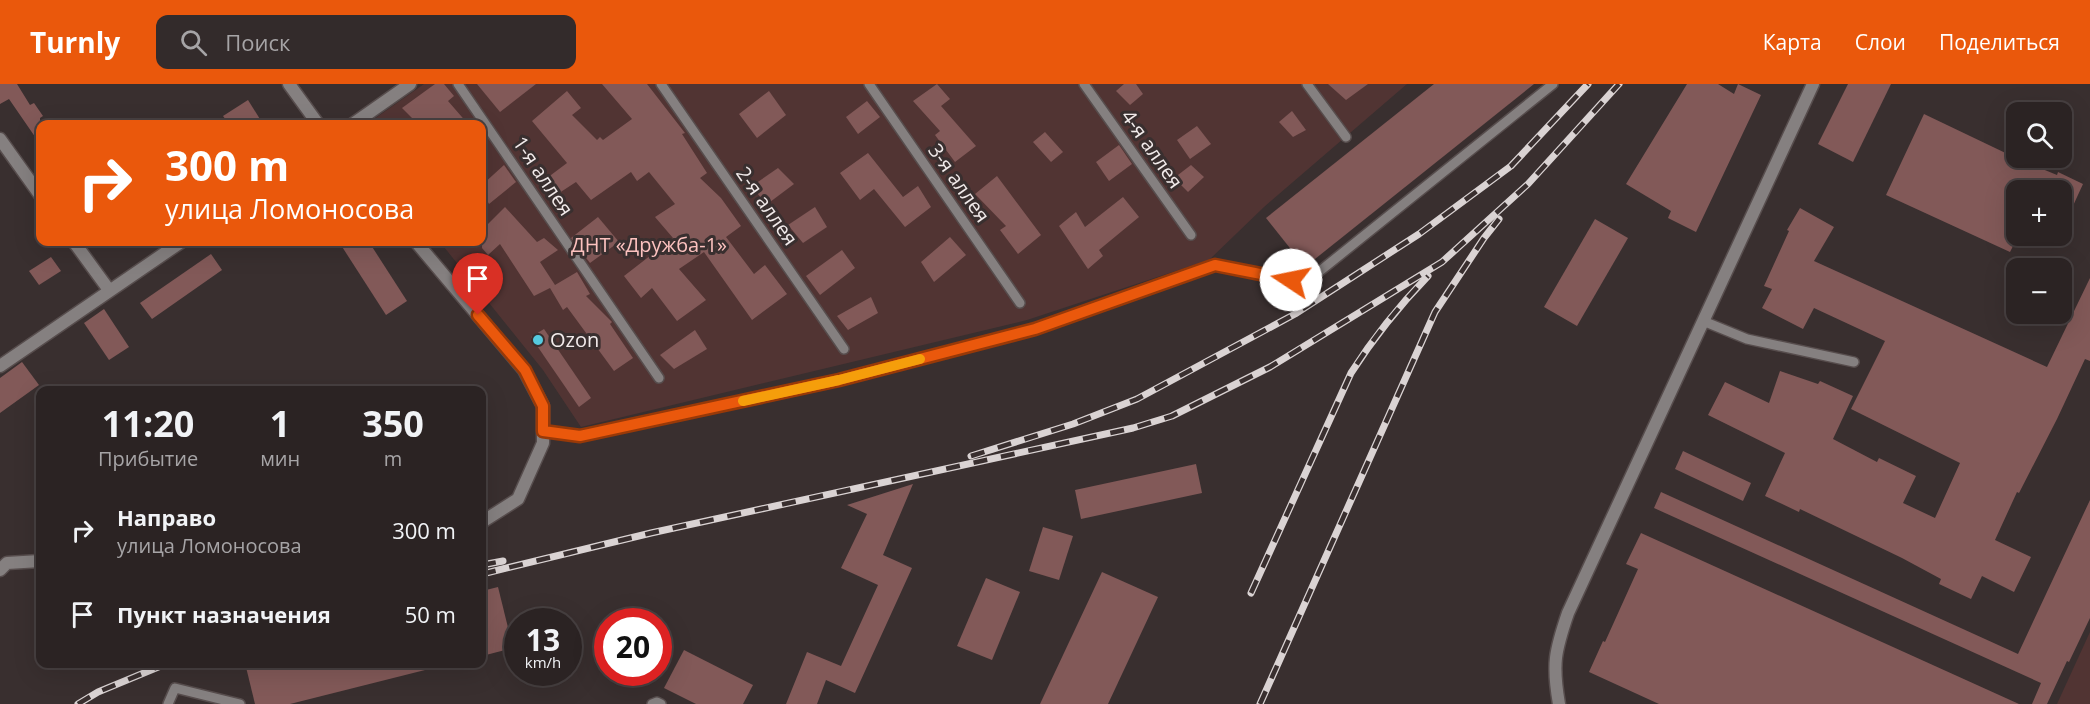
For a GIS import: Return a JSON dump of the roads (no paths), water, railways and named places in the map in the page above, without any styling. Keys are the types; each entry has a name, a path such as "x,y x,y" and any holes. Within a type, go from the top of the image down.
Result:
{"street":[{"path":"289,84 315,120"},
{"path":"359,120 410,84"},
{"path":"1559,704 1554,676 1556,648 1568,613 1813,84"},
{"path":"0,139 36,189"},
{"path":"77,246 109,290"},
{"path":"0,366 175,246"},
{"path":"419,246 525,370 543,406 543,443 518,500 486,520"},
{"path":"2,566 36,562"}],"lane":[{"name":"1-я аллея","path":"458,84 482,120"},
{"name":"2-я аллея","path":"661,84 844,349"},
{"name":"3-я аллея","path":"869,84 1020,303"},
{"name":"4-я аллея","path":"1084,84 1191,235"},
{"path":"1307,84 1346,137"},
{"path":"543,431 580,436 839,380 1035,329 1215,265 1291,280 1310,279 1553,84"},
{"name":"1-я аллея","path":"486,125 658,378"},
{"path":"1703,321 1748,339 1854,362"},
{"path":"168,704 176,688 240,704"},
{"path":"652,704 657,702 661,704"}],"railway":[{"path":"971,456 1073,424 1137,399 1295,314 1419,234 1511,166 1588,84"},
{"path":"486,573 651,533 1133,428 1172,416 1270,367 1442,262 1528,184 1619,84"},
{"path":"1260,704 1435,312 1499,219"},
{"path":"1251,593 1351,373 1387,322 1428,276"},
{"path":"486,564 503,561"},
{"path":"78,704 98,692 156,668"}],"place":[{"name":"Ozon","path":"538,340"}],"park label":[{"name":"ДНТ «Дружба-1»","path":"649,245"}]}
